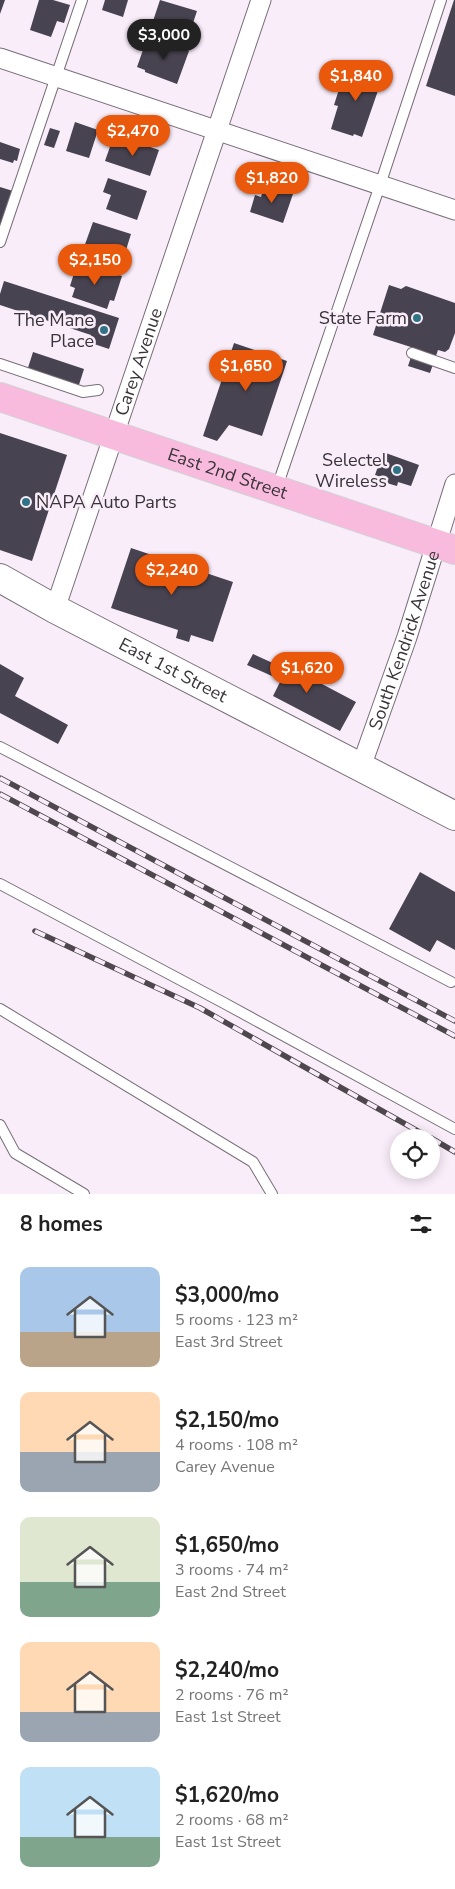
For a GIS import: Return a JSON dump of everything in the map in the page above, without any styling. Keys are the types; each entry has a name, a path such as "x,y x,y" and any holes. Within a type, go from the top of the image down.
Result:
{"main road":[{"name":"East 2nd Street","path":"0,397 445,547"}],"street":[{"name":"Carey Avenue","path":"55,609 261,0"},
{"path":"0,58 455,210"},
{"name":"South Kendrick Avenue","path":"361,767 407,637 445,547 455,484"},
{"name":"East 1st Street","path":"0,578 55,609 455,816"}],"lane":[{"path":"0,242 82,0"},
{"path":"276,491 441,0"},
{"path":"412,353 455,368"},
{"path":"0,364 83,392 98,390"},
{"path":"0,747 451,982"},
{"path":"0,884 224,1002 455,1129"},
{"path":"0,1009 253,1162 272,1194"},
{"path":"0,1125 15,1153 84,1194"}],"building":[{"path":"0,0 5,0 0,14"},
{"path":"39,0 53,0 70,5 64,23 57,21 51,37 30,30"},
{"path":"105,0 128,0 123,17 102,10"},
{"path":"160,0 197,11 190,32 153,21"},
{"path":"455,0 455,96 426,86"},
{"path":"156,40 189,51 177,84 137,67 144,47 152,50"},
{"path":"352,66 383,76 362,137 331,129 338,106 334,105 341,83 346,85"},
{"path":"75,122 98,130 89,158 66,151"},
{"path":"50,128 60,131 54,148 44,145"},
{"path":"127,139 159,150 150,176 105,161 112,141 125,145"},
{"path":"0,142 20,149 17,161 14,160 13,163 0,159"},
{"path":"108,178 147,191 137,220 106,209 111,195 103,192"},
{"path":"265,184 293,194 283,223 250,212 255,195 261,197"},
{"path":"0,187 13,191 0,229"},
{"path":"93,222 131,234 122,263 83,250"},
{"path":"85,264 122,276 114,301 110,300 107,309 72,297 75,288 70,286 76,267 83,270"},
{"path":"4,281 119,318 109,349 88,342 91,335 0,305 0,294"},
{"name":"State Farm","path":"389,285 401,289 406,286 455,303 455,333 449,349 445,352 438,350 430,373 408,366 414,348 373,335"},
{"path":"234,343 287,361 262,436 229,425 217,441 203,436"},
{"path":"33,352 84,369 78,388 27,371"},
{"name":"NAPA Auto Parts","path":"0,433 67,455 32,561 0,550"},
{"name":"Selectel Wireless","path":"383,452 419,465 411,486 398,482 397,486 383,482 384,478 375,475"},
{"path":"131,548 233,582 213,642 191,635 189,642 176,638 178,630 111,608"},
{"path":"253,654 286,669 288,666 356,702 340,731 273,696 281,680 247,665"},
{"path":"0,664 24,678 15,696 68,725 58,744 0,713"},
{"path":"420,872 455,892 455,950 437,940 430,952 389,929"}],"railway":[{"path":"0,778 455,1021"},
{"path":"0,794 455,1036"},
{"path":"35,931 200,1008 414,1129"},
{"path":"440,1143 455,1152"}],"place":[{"name":"State Farm","path":"417,318"},
{"name":"The Mane Place","path":"104,330"},
{"name":"Selectel Wireless","path":"397,470"},
{"name":"NAPA Auto Parts","path":"26,502"}]}
